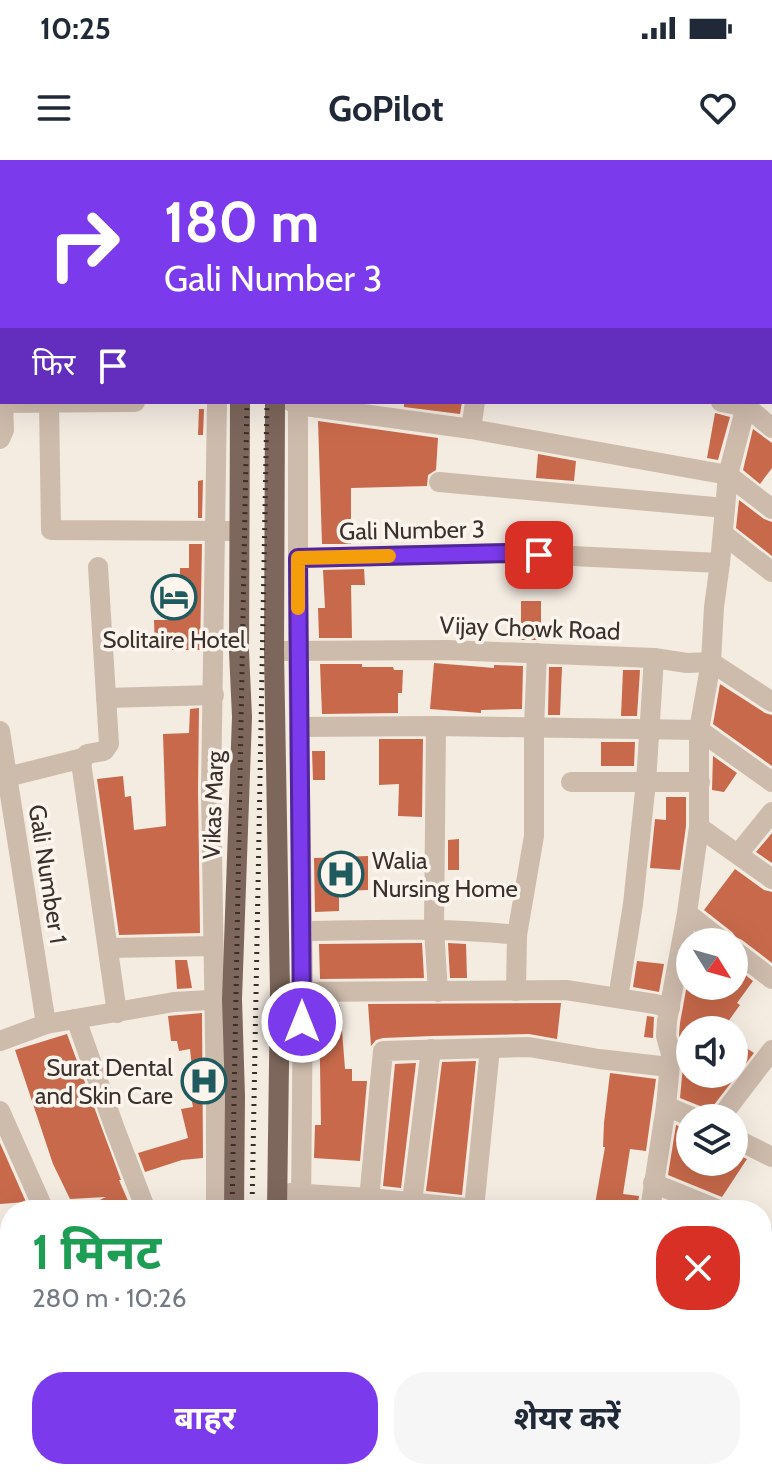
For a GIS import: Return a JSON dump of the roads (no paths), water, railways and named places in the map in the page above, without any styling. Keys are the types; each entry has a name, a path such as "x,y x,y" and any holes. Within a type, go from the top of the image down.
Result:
{"main road":[{"name":"Vikas Marg","path":"234,1200 235,1096 223,999 242,717 239,651 240,404"},
{"path":"275,404 274,651 280,992 277,1200"}],"street":[{"path":"0,439 4,430 1,404"},
{"path":"49,404 51,530 241,531"},
{"path":"216,1200 223,999 213,946 211,790 217,404"},
{"path":"296,404 303,991 301,1200"},
{"path":"303,404 471,429 728,475 772,509"},
{"path":"471,429 475,404"},
{"path":"651,1200 671,1054 666,1036 699,827 699,730 711,662 728,475 747,405 772,428"},
{"path":"439,482 725,508"},
{"path":"723,534 772,572"},
{"name":"Gali Number 3","path":"298,558 508,553 720,563"},
{"path":"7,777 83,758 87,754 104,751 109,744 98,567"},
{"name":"Vijay Chowk Road","path":"274,651 447,650 711,662"},
{"path":"516,991 517,935 534,836 537,653"},
{"path":"618,998 633,904 646,782 654,658"},
{"path":"711,662 772,702"},
{"path":"106,698 214,695"},
{"path":"436,726 434,929 438,992"},
{"path":"299,727 699,730 772,782"},
{"name":"Gali Number 1","path":"0,731 46,1024"},
{"path":"83,758 81,762 117,1013"},
{"path":"571,782 700,782"},
{"path":"738,854 772,812"},
{"path":"699,827 772,879"},
{"path":"687,913 706,928"},
{"path":"302,931 434,929 517,935"},
{"path":"108,948 213,946"},
{"path":"748,961 772,979"},
{"path":"280,992 566,990 670,1008"},
{"path":"0,1041 46,1024 174,1002 223,999"},
{"path":"76,1019 142,1200"},
{"path":"369,1200 383,1051 529,1047 669,1067"},
{"path":"475,1200 490,1048"},
{"path":"413,1200 431,1049"},
{"path":"772,1052 767,1066 772,1069"},
{"path":"731,1104 772,1052"},
{"path":"666,1106 676,1110"},
{"path":"0,1111 7,1143 38,1200"},
{"path":"748,1145 772,1157"},
{"path":"653,1183 695,1200"}],"railway":[{"path":"232,1200 247,404"},
{"path":"252,1200 267,404"}],"place":[{"name":"Solitaire Hotel","path":"174,597"},
{"name":"Walia Nursing Home","path":"341,874"},
{"name":"Surat Dental and Skin Care","path":"204,1081"}]}
